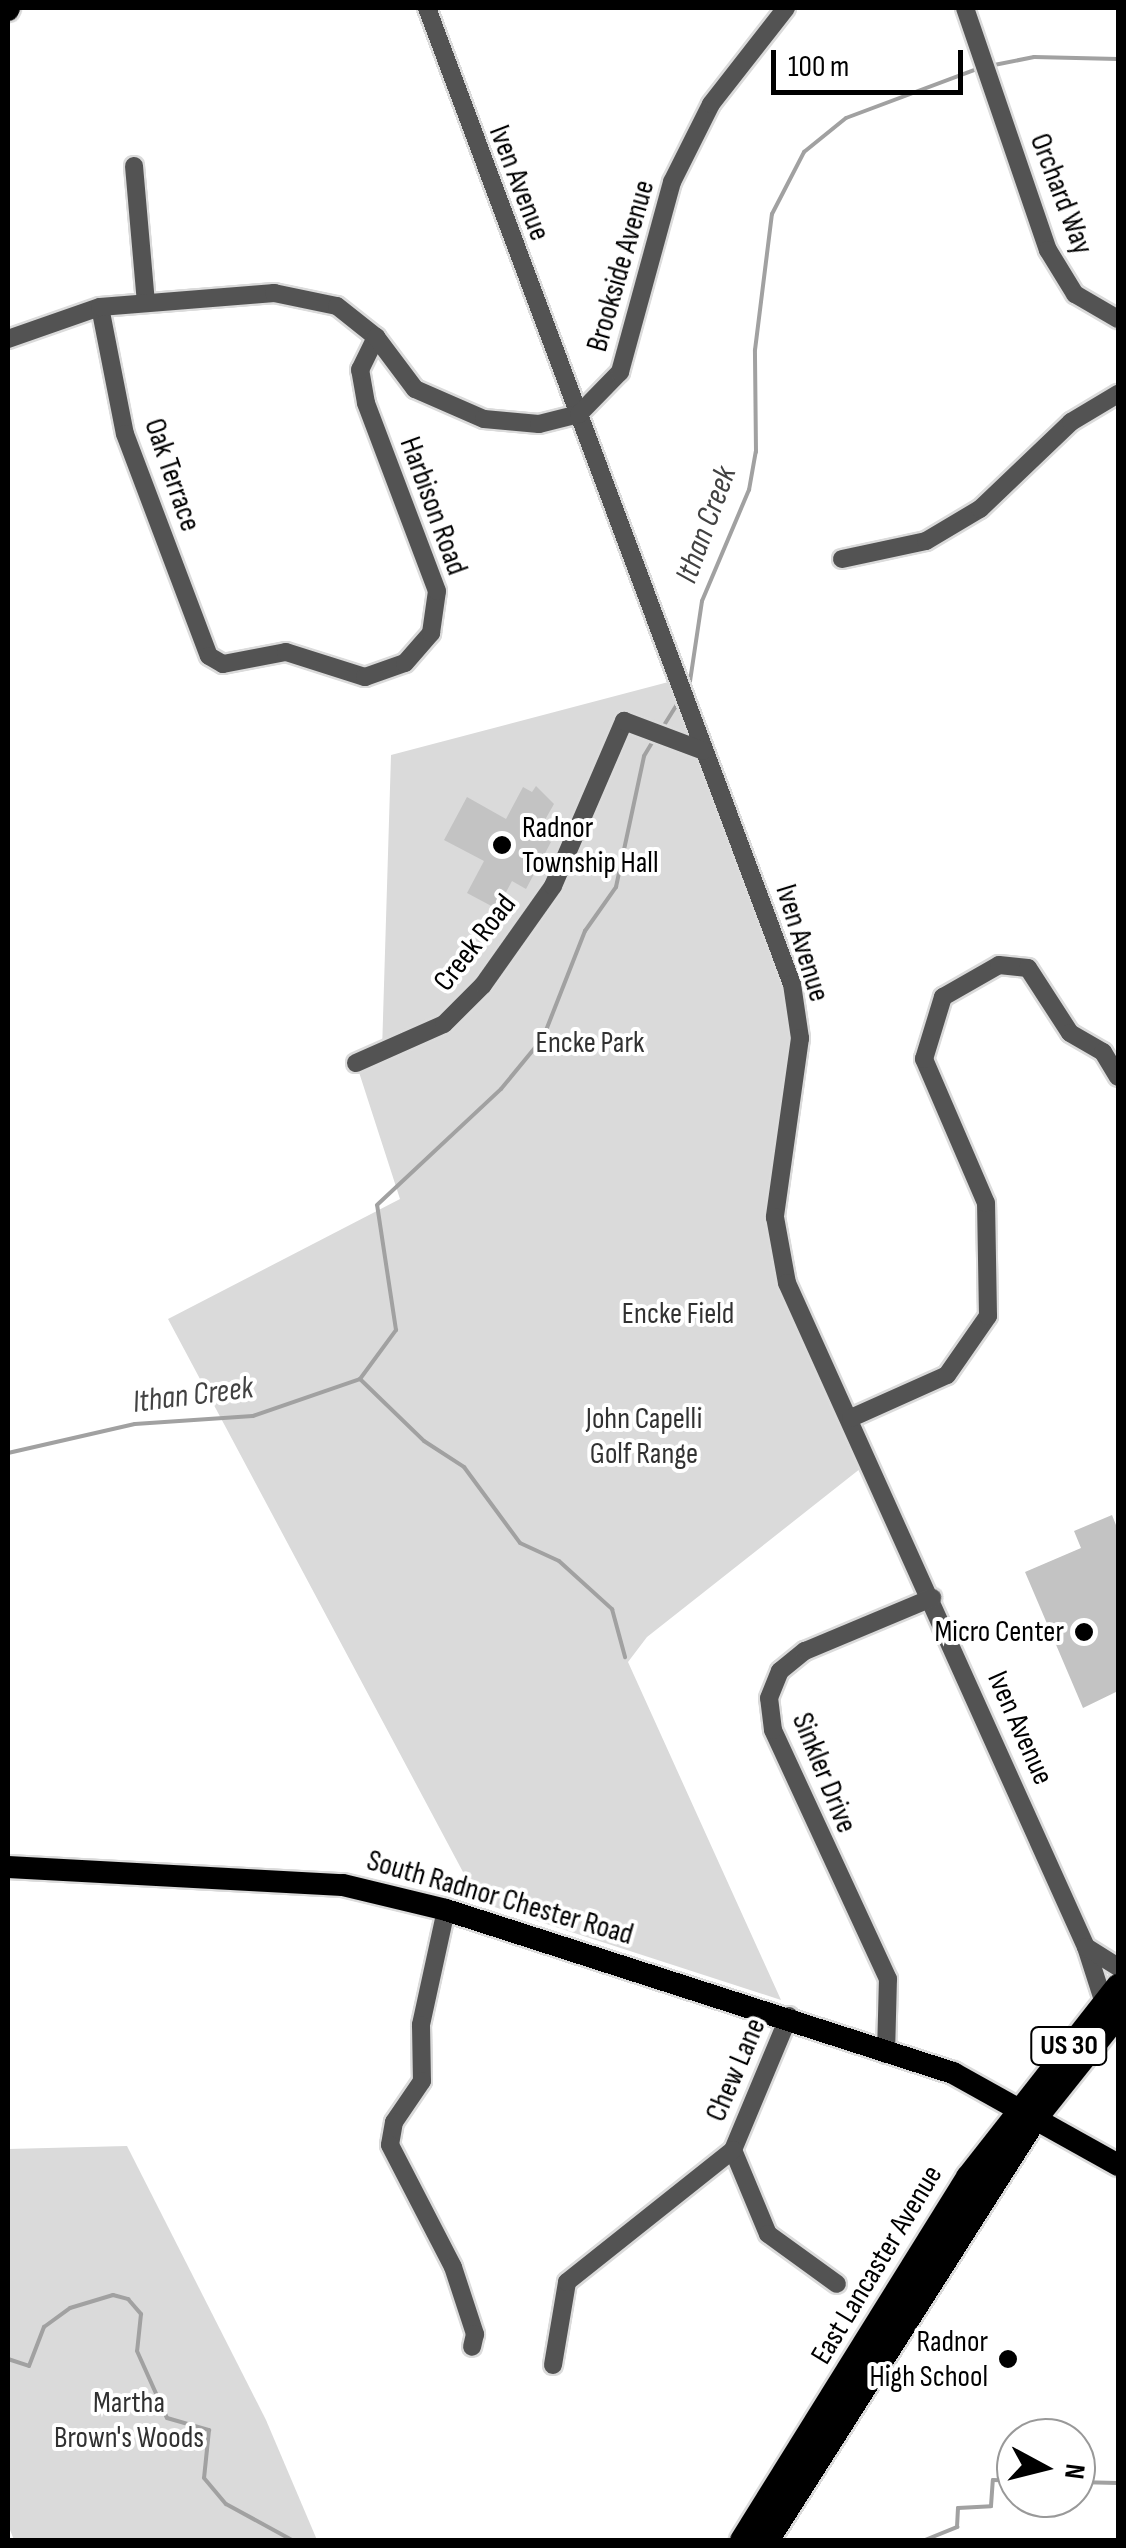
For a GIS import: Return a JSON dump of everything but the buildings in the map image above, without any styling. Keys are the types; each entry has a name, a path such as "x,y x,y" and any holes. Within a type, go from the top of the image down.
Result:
{"highway":[{"name":"East Lancaster Avenue","path":"742,2540 1027,2112 1114,2000"},
{"name":"East Lancaster Avenue","path":"766,2540 1027,2112"}],"main road":[{"name":"South Radnor Chester Road","path":"8,1867 343,1885 446,1910 789,2016 886,2054 953,2073 1027,2112"},
{"path":"1027,2112 1118,2166"},
{"path":"1027,2112 1058,2144 1118,2181"}],"street":[{"name":"Iven Avenue","path":"426,8 792,984 800,1038 775,1218 787,1283 1086,1947 1114,2000"},
{"name":"Brookside Avenue","path":"579,414 620,372 672,182 711,104 786,8"},
{"name":"Orchard Way","path":"966,8 1048,250 1075,294 1118,319"},
{"path":"134,166 146,302"},
{"path":"8,339 100,306 274,293 337,306 376,337 416,389 484,419 539,424 579,414"},
{"name":"Oak Terrace","path":"100,306 125,434 209,656"},
{"name":"Harbison Road","path":"209,656 224,664 286,652 365,677 405,664 432,632 436,590 366,403 360,370 376,337"},
{"path":"842,559 926,540 969,515 1071,422 1118,394"},
{"name":"Creek Road","path":"356,1063 444,1024 483,985 553,886 624,721 704,751"},
{"path":"850,1418 947,1375 988,1316 986,1203 924,1059 943,996 999,965 1028,968 1070,1033 1102,1052 1118,1077"},
{"name":"Sinkler Drive","path":"886,2054 888,1980 773,1730 769,1698 780,1672 805,1650 932,1598"},
{"path":"446,1910 421,2024 422,2081 394,2122 390,2145 453,2267 475,2334 472,2347"},
{"path":"1086,1947 1118,1967"},
{"name":"Chew Lane","path":"789,2016 733,2150 768,2234 837,2284"},
{"path":"554,2365 567,2282 733,2150"}],"green space":[{"name":"Encke Park","path":"676,680 792,984 800,1038 775,1218 787,1283 870,1461 647,1637 628,1662 781,2000 479,1902 168,1319 400,1199 356,1063 382,1051 391,755"},
{"name":"Martha Brown's Woods","path":"127,2146 266,2420 317,2540 14,2540 8,2525 8,2149"}],"waterway":[{"name":"Ithan Creek","path":"989,66 1034,57 1118,59"},
{"name":"Ithan Creek","path":"689,688 702,601 749,490 756,452 755,350 772,214 804,152 846,118 980,68"},
{"name":"Ithan Creek","path":"661,730 680,700"},
{"name":"Ithan Creek","path":"8,1453 135,1424 253,1416 360,1379 396,1330 377,1205 501,1089 543,1038 585,931 616,887 644,756 655,738"},
{"path":"360,1379 424,1441 464,1467 520,1543 559,1561 612,1609 625,1657"},
{"path":"8,2359 29,2366 44,2327 70,2308 113,2295 128,2299 141,2314 137,2351 167,2418 209,2430 204,2478 226,2504 292,2540"},
{"path":"925,2540 957,2527 958,2508 991,2506 996,2480"},
{"path":"1096,2482 1118,2483"}],"place":[{"name":"Radnor Township Hall","path":"502,845"},
{"name":"Micro Center","path":"1084,1632"},
{"name":"Radnor High School","path":"1008,2359"}],"park label":[{"name":"Encke Field","path":"678,1314"},
{"name":"John Capelli Golf Range","path":"644,1436"}]}
